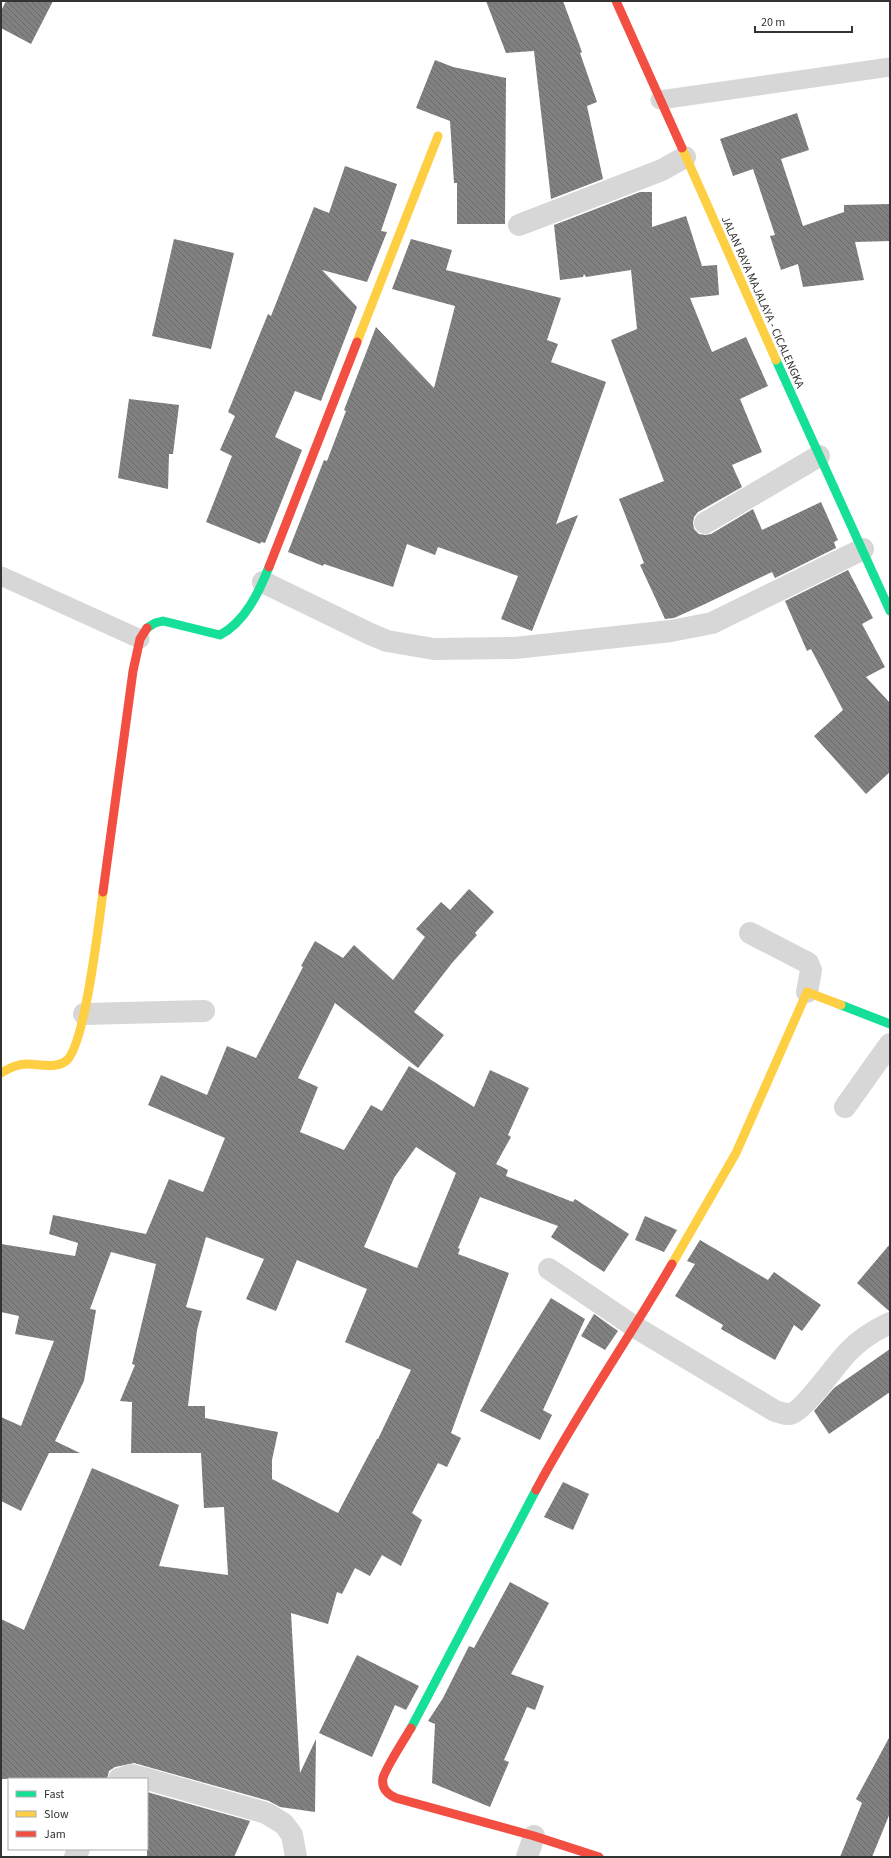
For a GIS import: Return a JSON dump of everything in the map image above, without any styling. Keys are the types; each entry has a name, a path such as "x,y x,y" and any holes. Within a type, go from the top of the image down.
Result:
{"street":[{"name":"JALAN RAYA MAJALAYA - CICALENGKA","path":"616,1 685,158 890,611"},
{"path":"1,1073 19,1065 56,1066 63,1064 73,1055 84,1014 96,947 133,670 143,631 154,621 163,621 220,635 226,632 241,619 263,582 438,136"},
{"path":"519,225 662,170 685,158"},
{"path":"705,523 819,456"},
{"path":"263,582 387,641 434,649 515,648 671,631 712,622 863,549"},
{"path":"599,1857 534,1836 396,1798 386,1791 383,1786 383,1778 439,1676 558,1449 634,1327 736,1153 806,992 811,970 808,963 750,933"},
{"path":"806,992 890,1024"},
{"path":"84,1014 204,1011"},
{"path":"845,1107 890,1044"},
{"path":"549,1268 634,1327 775,1411 791,1414 816,1391 848,1352 879,1329 890,1323"},
{"path":"122,1778 131,1775 143,1778"},
{"path":"148,1779 266,1812 284,1824 292,1835 296,1857"},
{"path":"527,1857 534,1836"}],"lane":[{"path":"660,100 890,67"},
{"path":"1,576 140,639"}],"building":[{"path":"6,1 53,1 31,44 1,28 1,11"},
{"path":"486,1 563,1 582,52 580,53 597,102 587,106 603,179 551,199 534,51 506,53"},
{"path":"435,60 453,67 506,78 505,224 457,224 457,183 454,183 450,121 416,108"},
{"path":"797,113 809,150 781,159 803,226 844,212 844,205 890,204 890,241 855,242 864,280 803,287 798,264 781,270 770,236 775,235 753,169 733,176 720,139"},
{"path":"345,166 397,184 381,231 387,232 367,282 322,270 357,307 321,401 295,391 275,437 302,450 265,543 261,542 260,544 206,522 232,456 220,450 235,416 228,412 268,314 271,316 314,207 329,213"},
{"path":"640,192 652,192 652,227 686,216 702,266 717,265 719,295 690,298 712,352 746,337 768,386 740,399 762,452 732,465 742,487 698,512 694,517 694,529 699,534 711,534 753,509 762,530 821,502 838,540 834,542 836,548 775,578 772,572 674,618 665,619 640,565 644,563 619,499 664,481 611,340 637,329 631,270 586,277 584,274 583,277 560,280 554,225"},
{"path":"174,239 234,253 211,349 152,336"},
{"path":"411,239 452,250 446,270 561,298 547,340 558,344 551,362 606,382 556,524 578,515 532,631 501,619 518,576 438,547 435,555 407,544 393,587 324,564 323,566 288,552 324,460 327,461 346,411 344,410 376,327 434,388 455,306 392,289"},
{"path":"129,399 179,405 173,454 169,454 168,489 118,478"},
{"path":"848,570 873,618 862,624 885,667 866,677 890,703 890,772 866,794 814,736 843,710 811,649 807,651 785,601"},
{"path":"469,889 494,912 475,933 477,935 452,963 414,1012 444,1035 418,1068 335,1003 298,1078 318,1087 300,1132 344,1150 371,1105 382,1111 409,1066 474,1107 490,1070 529,1088 508,1135 511,1137 496,1164 508,1170 506,1176 573,1202 575,1199 629,1234 604,1272 551,1237 558,1226 480,1197 458,1248 460,1249 458,1254 509,1273 451,1433 461,1438 447,1467 438,1463 412,1513 422,1520 401,1566 382,1555 370,1576 355,1568 342,1594 337,1592 328,1624 291,1613 300,1773 316,1739 315,1812 280,1807 269,1801 134,1763 115,1767 109,1771 107,1778 1,1779 1,1619 24,1630 92,1468 179,1505 159,1566 228,1575 224,1507 204,1508 201,1453 131,1453 132,1402 120,1401 135,1365 132,1364 156,1264 111,1252 90,1309 96,1310 84,1381 55,1441 80,1453 49,1453 21,1511 1,1501 1,1417 21,1426 54,1341 15,1334 19,1316 1,1312 1,1244 75,1256 78,1243 49,1234 53,1215 146,1234 169,1179 203,1192 225,1138 148,1105 161,1075 207,1095 227,1046 256,1058 303,967 301,966 315,941 343,958 354,945 393,980 425,937 416,929 441,902 450,910","holes":["416,1147 456,1173 417,1268 364,1247 394,1178","206,1237 264,1259 246,1299 276,1311 297,1260 367,1289 345,1342 411,1370 378,1439 338,1513 272,1479 272,1460 278,1432 205,1418 205,1406 188,1406 197,1330 202,1311 186,1307"]},
{"path":"645,1216 677,1230 664,1252 635,1240"},
{"path":"700,1240 768,1280 774,1272 821,1305 802,1331 794,1325 775,1360 721,1329 723,1325 675,1296 695,1264 687,1261"},
{"path":"890,1244 890,1311 889,1311 857,1283"},
{"path":"551,1298 585,1319 543,1410 552,1415 540,1440 480,1411"},
{"path":"594,1314 618,1331 605,1350 581,1336"},
{"path":"890,1349 890,1392 829,1434 814,1411 834,1388"},
{"path":"563,1482 589,1494 573,1530 544,1517"},
{"path":"510,1582 549,1603 511,1674 544,1686 535,1710 527,1707 504,1760 509,1762 490,1807 432,1783 435,1724 428,1721 443,1698 469,1646 474,1648"},
{"path":"357,1655 419,1686 406,1710 395,1705 372,1757 319,1733"},
{"path":"890,1736 890,1813 872,1857 840,1857 862,1803 856,1799"},
{"path":"148,1792 250,1821 234,1857 147,1857"}],"traffic: fast":[{"path":"776,360 890,611"},
{"path":"147,628 155,623 163,621 220,635 237,622 250,606 269,567"},
{"path":"841,1005 890,1024"},
{"path":"411,1728 536,1490"}],"traffic: slow":[{"path":"357,342 438,136"},
{"path":"682,148 776,360"},
{"path":"1,1073 20,1065 57,1065 66,1061 73,1051 85,1009 95,955 103,892"},
{"path":"672,1264 736,1153 807,992 841,1005"}],"traffic: jam":[{"path":"616,1 682,148"},
{"path":"269,567 357,342"},
{"path":"103,892 133,671 140,639 147,628"},
{"path":"536,1490 568,1433 672,1264"},
{"path":"411,1728 391,1761 383,1778 384,1788 390,1795 396,1798 534,1836 599,1857"}]}
